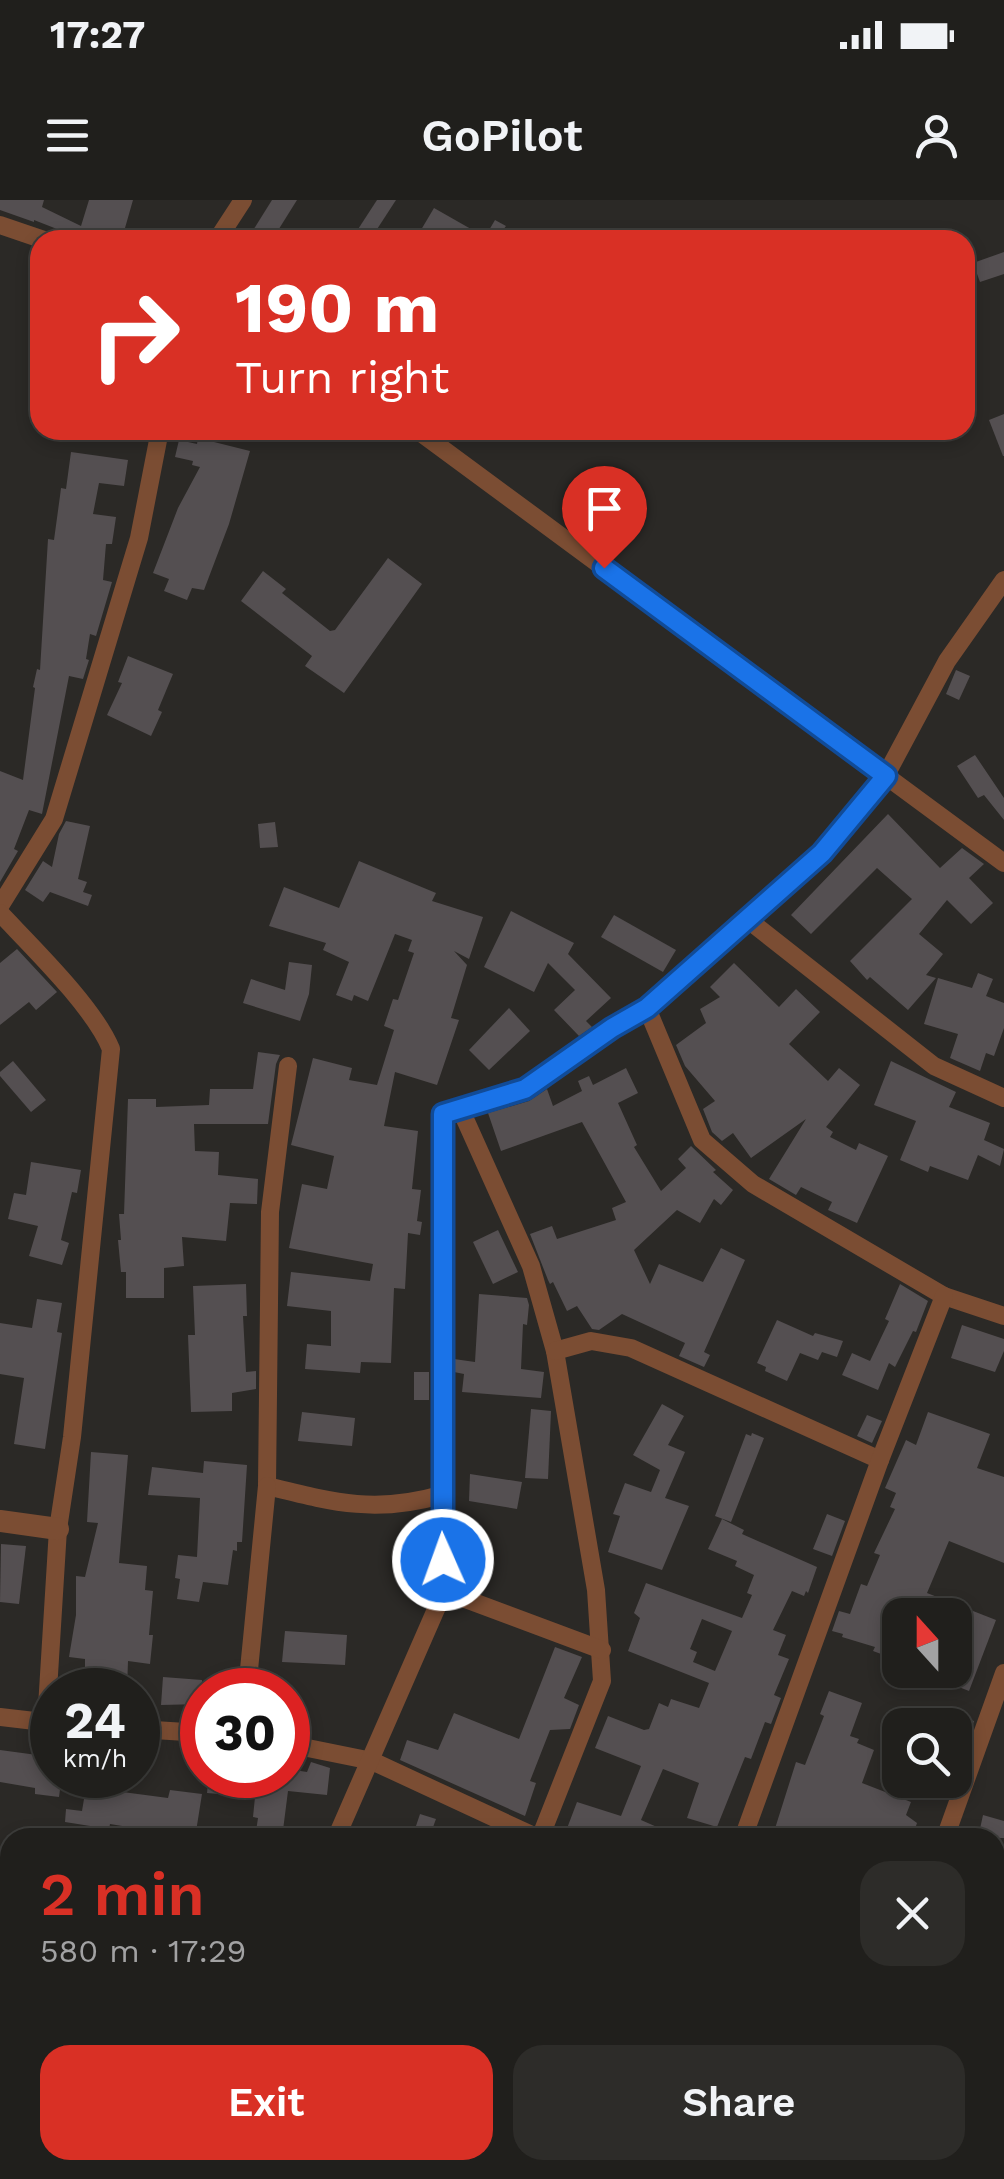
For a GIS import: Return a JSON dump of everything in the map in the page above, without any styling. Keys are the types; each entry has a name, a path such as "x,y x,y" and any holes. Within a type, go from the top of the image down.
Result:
{"street":[{"path":"224,230 243,200"},
{"path":"0,225 30,235"},
{"path":"52,1668 58,1529 72,1437 111,1049 106,1036 1,902 54,819 139,538 158,440"},
{"path":"431,440 1004,863"},
{"path":"341,1828 444,1592 443,1114 525,1089 647,1008 822,853 886,776 947,661 1004,580"},
{"path":"747,919 934,1066 1004,1098"},
{"path":"647,1008 702,1140 753,1184 944,1296 1004,1316"},
{"path":"249,1668 267,1486 270,1212 288,1066"},
{"path":"460,1108 531,1266 555,1351 596,1590 602,1681 543,1828"},
{"path":"747,1828 944,1296"},
{"path":"555,1351 591,1341 631,1348 880,1460"},
{"path":"267,1486 326,1500 382,1507 441,1496"},
{"path":"0,1521 58,1529"},
{"path":"444,1592 602,1650"},
{"path":"949,1828 1004,1673"},
{"path":"0,1717 30,1721"},
{"path":"310,1748 372,1761 517,1828"}],"building":[{"path":"0,200 44,200 42,207 81,226 89,200 133,200 124,230 60,230 0,210"},
{"path":"272,200 297,200 278,230 253,230"},
{"path":"377,200 396,200 376,230 358,230"},
{"path":"434,208 473,230 421,230"},
{"path":"495,220 506,226 503,230 489,230"},
{"path":"1004,252 1004,274 980,282 975,262"},
{"path":"1004,414 1004,456 1003,456 989,420"},
{"path":"179,440 197,444 198,440 206,440 250,451 204,590 192,588 187,600 164,591 169,579 153,573 178,508 200,467 175,457"},
{"path":"71,452 128,460 124,486 99,483 93,514 116,517 112,544 106,544 103,580 112,582 96,636 90,634 86,659 89,660 83,679 69,676 42,814 29,810 14,849 18,851 0,882 0,771 23,780 33,687 37,669 40,670 48,539 54,540"},
{"path":"388,558 422,584 344,693 305,666 312,656 241,601 263,571 286,589 282,593 330,631 335,630"},
{"path":"128,656 173,674 151,736 107,715 122,683 118,682"},
{"path":"956,670 970,676 959,700 946,694"},
{"path":"975,755 1004,798 1004,820 984,795 978,798 957,766"},
{"path":"888,814 940,868 962,848 984,864 969,878 993,903 971,924 947,900 919,934 943,954 926,975 936,978 908,1010 870,977 867,980 850,961 912,899 877,868 811,934 791,915"},
{"path":"66,821 90,826 78,879 87,882 83,892 92,895 88,906 50,892 43,902 25,890 43,861 52,867"},
{"path":"275,822 278,847 260,848 258,824"},
{"path":"359,861 436,893 432,901 483,917 469,959 454,951 467,965 451,1018 459,1020 437,1085 395,1072 384,1126 418,1131 412,1189 421,1190 417,1221 422,1222 420,1235 408,1233 405,1289 394,1288 391,1363 361,1362 360,1373 305,1369 307,1344 331,1346 331,1311 287,1306 291,1272 370,1281 373,1264 289,1248 302,1184 327,1189 334,1156 291,1145 313,1058 352,1068 349,1080 377,1085 394,1030 384,1026 393,999 398,1000 414,953 408,951 412,940 395,934 368,1001 354,995 352,1001 336,995 349,962 323,950 326,943 269,926 284,887 339,908"},
{"path":"511,911 574,943 568,954 611,998 586,1021 592,1027 579,1036 554,1010 575,990 548,963 534,992 484,967"},
{"path":"614,915 676,950 663,972 601,937"},
{"path":"17,949 57,992 36,1010 29,1002 0,1025 0,963"},
{"path":"289,962 312,965 309,994 300,1021 243,1003 251,979 285,990"},
{"path":"734,963 779,1007 796,989 820,1012 789,1044 828,1081 839,1068 860,1085 826,1127 833,1132 830,1137 856,1150 859,1143 888,1156 857,1223 828,1210 832,1202 801,1187 796,1195 769,1179 806,1119 751,1158 733,1133 722,1141 712,1132 703,1109 715,1101 685,1066 676,1045 706,1023 700,1009 720,997 710,987"},
{"path":"978,973 993,979 986,996 1004,1003 1004,1028 994,1056 986,1053 980,1071 950,1058 958,1034 924,1024 938,978 972,988"},
{"path":"509,1008 530,1031 489,1070 469,1050"},
{"path":"258,1052 280,1055 268,1124 194,1124 195,1151 219,1152 218,1175 258,1179 257,1204 230,1203 226,1241 182,1237 184,1266 164,1268 164,1298 126,1298 126,1272 121,1272 118,1240 119,1214 124,1214 128,1099 156,1099 156,1107 209,1105 210,1089 253,1089"},
{"path":"13,1061 46,1100 31,1112 0,1076"},
{"path":"891,1061 956,1092 949,1107 990,1123 984,1140 1004,1149 1000,1166 978,1155 968,1180 930,1166 928,1172 900,1160 916,1121 874,1105"},
{"path":"626,1068 638,1093 618,1103 637,1145 634,1147 661,1191 686,1168 678,1159 691,1146 733,1190 721,1205 714,1199 700,1223 677,1210 634,1250 650,1284 659,1264 703,1282 721,1248 745,1260 704,1352 710,1355 704,1367 679,1356 685,1343 622,1314 599,1330 592,1329 577,1306 567,1311 553,1282 548,1280 530,1234 552,1226 557,1239 616,1220 612,1208 626,1202 582,1122 501,1151 488,1113 529,1101 547,1089 553,1106 582,1091 578,1081 589,1076 593,1085"},
{"path":"31,1162 81,1170 61,1240 69,1243 62,1265 29,1256 38,1226 8,1219 14,1193 26,1195"},
{"path":"498,1230 518,1272 493,1284 473,1242"},
{"path":"246,1284 246,1372 256,1371 256,1389 232,1393 232,1411 191,1412 188,1335 195,1335 193,1286"},
{"path":"900,1284 928,1301 916,1332 913,1331 895,1367 889,1363 878,1390 842,1375 852,1353 870,1361 889,1321 885,1319"},
{"path":"479,1294 527,1298 521,1369 544,1372 541,1398 462,1392 464,1374 454,1372 454,1359 475,1362"},
{"path":"37,1299 62,1303 57,1332 62,1333 45,1449 14,1444 24,1378 0,1374 0,1323 32,1328"},
{"path":"777,1320 813,1336 815,1333 843,1341 837,1357 822,1352 818,1360 800,1353 787,1381 765,1371 766,1367 757,1363"},
{"path":"962,1325 1004,1339 1004,1351 995,1372 951,1358"},
{"path":"414,1372 429,1372 429,1400 414,1400"},
{"path":"662,1404 684,1416 668,1445 685,1452 665,1498 689,1506 662,1570 608,1552 620,1516 613,1514 625,1483 651,1492 660,1470 633,1455"},
{"path":"531,1409 551,1411 548,1479 525,1478"},
{"path":"302,1412 355,1418 352,1446 298,1441"},
{"path":"928,1412 990,1434 977,1468 1004,1477 1004,1563 949,1541 927,1593 940,1598 882,1598 882,1654 873,1651 875,1647 832,1631 839,1611 850,1614 861,1584 867,1586 880,1555 874,1553 895,1509 890,1507 896,1493 885,1488 906,1440 916,1445"},
{"path":"867,1415 882,1421 872,1443 857,1436"},
{"path":"746,1434 764,1438 731,1522 715,1516"},
{"path":"91,1452 128,1455 119,1563 147,1566 145,1590 153,1591 150,1664 128,1661 128,1668 85,1668 85,1659 69,1657 76,1615 76,1576 85,1577 98,1523 87,1522"},
{"path":"204,1461 247,1465 242,1542 237,1542 237,1551 233,1550 228,1585 203,1582 199,1602 177,1599 180,1579 175,1578 178,1555 197,1557 200,1498 148,1495 152,1467 203,1473"},
{"path":"470,1474 522,1482 517,1509 469,1501"},
{"path":"827,1514 845,1521 832,1556 813,1549"},
{"path":"722,1519 744,1530 742,1534 817,1567 808,1593 804,1596 792,1591 773,1630 786,1635 778,1655 789,1659 774,1695 781,1698 771,1724 765,1722 751,1759 745,1757 717,1827 687,1818 699,1783 663,1769 641,1820 659,1828 567,1828 577,1802 621,1816 641,1766 595,1748 608,1716 649,1729 659,1703 668,1707 671,1699 699,1708 709,1683 628,1651 640,1618 634,1613 646,1583 742,1618 752,1595 747,1593 754,1575 735,1566 737,1561 708,1549","holes":["702,1619 732,1631 715,1671 693,1662 697,1652 690,1649"]},
{"path":"1,1544 26,1546 19,1604 0,1602"},
{"path":"972,1611 996,1620 972,1683"},
{"path":"285,1631 347,1635 345,1665 282,1662"},
{"path":"555,1647 582,1657 564,1698 579,1705 570,1729 550,1730 530,1781 536,1783 525,1816 400,1760 407,1740 438,1750 454,1713 519,1739"},
{"path":"163,1677 180,1678 180,1705 161,1705"},
{"path":"829,1691 862,1703 850,1736 874,1750 862,1783 882,1791 882,1798 911,1802 906,1815 917,1823 915,1828 775,1828 796,1762 805,1765 824,1716 820,1714"},
{"path":"0,1750 30,1754 30,1787 0,1782"},
{"path":"311,1762 330,1768 327,1795 310,1793"},
{"path":"170,1790 180,1791 180,1798 201,1798 197,1828 110,1824 109,1828 103,1828 65,1822 66,1809 82,1811 84,1798 168,1798"},
{"path":"255,1798 287,1798 283,1828 256,1828 258,1818 253,1817"},
{"path":"420,1814 436,1819 433,1828 415,1828"},
{"path":"983,1815 1004,1821 1004,1828 980,1828"}],"route":[{"path":"443,1560 443,1114 525,1089 647,1008 822,853 886,776 604,568"}]}
